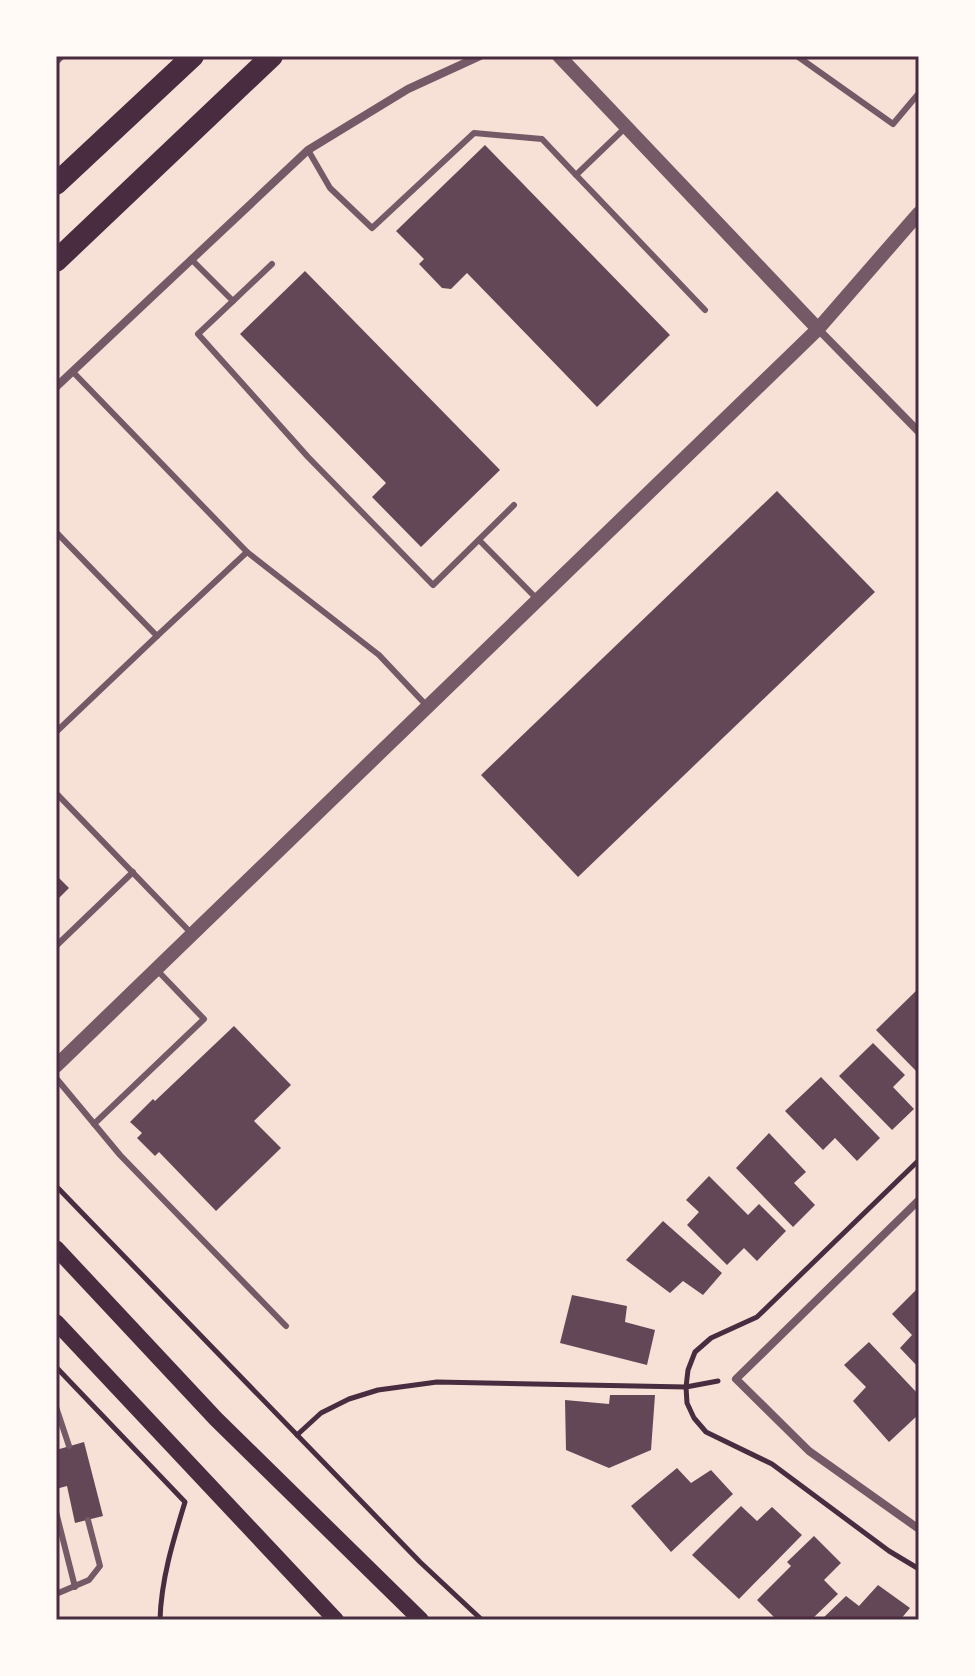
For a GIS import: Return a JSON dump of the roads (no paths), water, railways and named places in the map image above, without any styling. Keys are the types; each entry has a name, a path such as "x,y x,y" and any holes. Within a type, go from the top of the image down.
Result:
{"highway":[{"path":"56,184 193,56"},
{"path":"56,261 272,56"}],"main road":[{"path":"56,1248 216,1419 421,1620"},
{"path":"56,1322 336,1620"}],"street":[{"path":"56,61 61,56"},
{"path":"56,387 308,150 408,89 480,56"},
{"path":"559,56 919,432"},
{"path":"56,1066 818,329 919,213"},
{"path":"919,1200 736,1379 809,1451 919,1529"}],"lane":[{"path":"797,56 893,124 919,93"},
{"path":"576,175 626,127"},
{"path":"308,150 330,188 372,228 474,133 542,139 705,310"},
{"path":"191,259 233,301"},
{"path":"272,264 198,334 308,457 433,585 514,505"},
{"path":"73,372 247,552 379,655 427,706"},
{"path":"56,532 157,636"},
{"path":"479,540 538,600"},
{"path":"56,732 247,552"},
{"path":"56,793 192,934"},
{"path":"56,946 133,872"},
{"path":"94,1124 204,1019 156,969"},
{"path":"56,1078 120,1155 286,1326"},
{"path":"56,1407 69,1446"},
{"path":"56,1512 75,1587"},
{"path":"56,1594 89,1580 100,1566 88,1520"}]}
